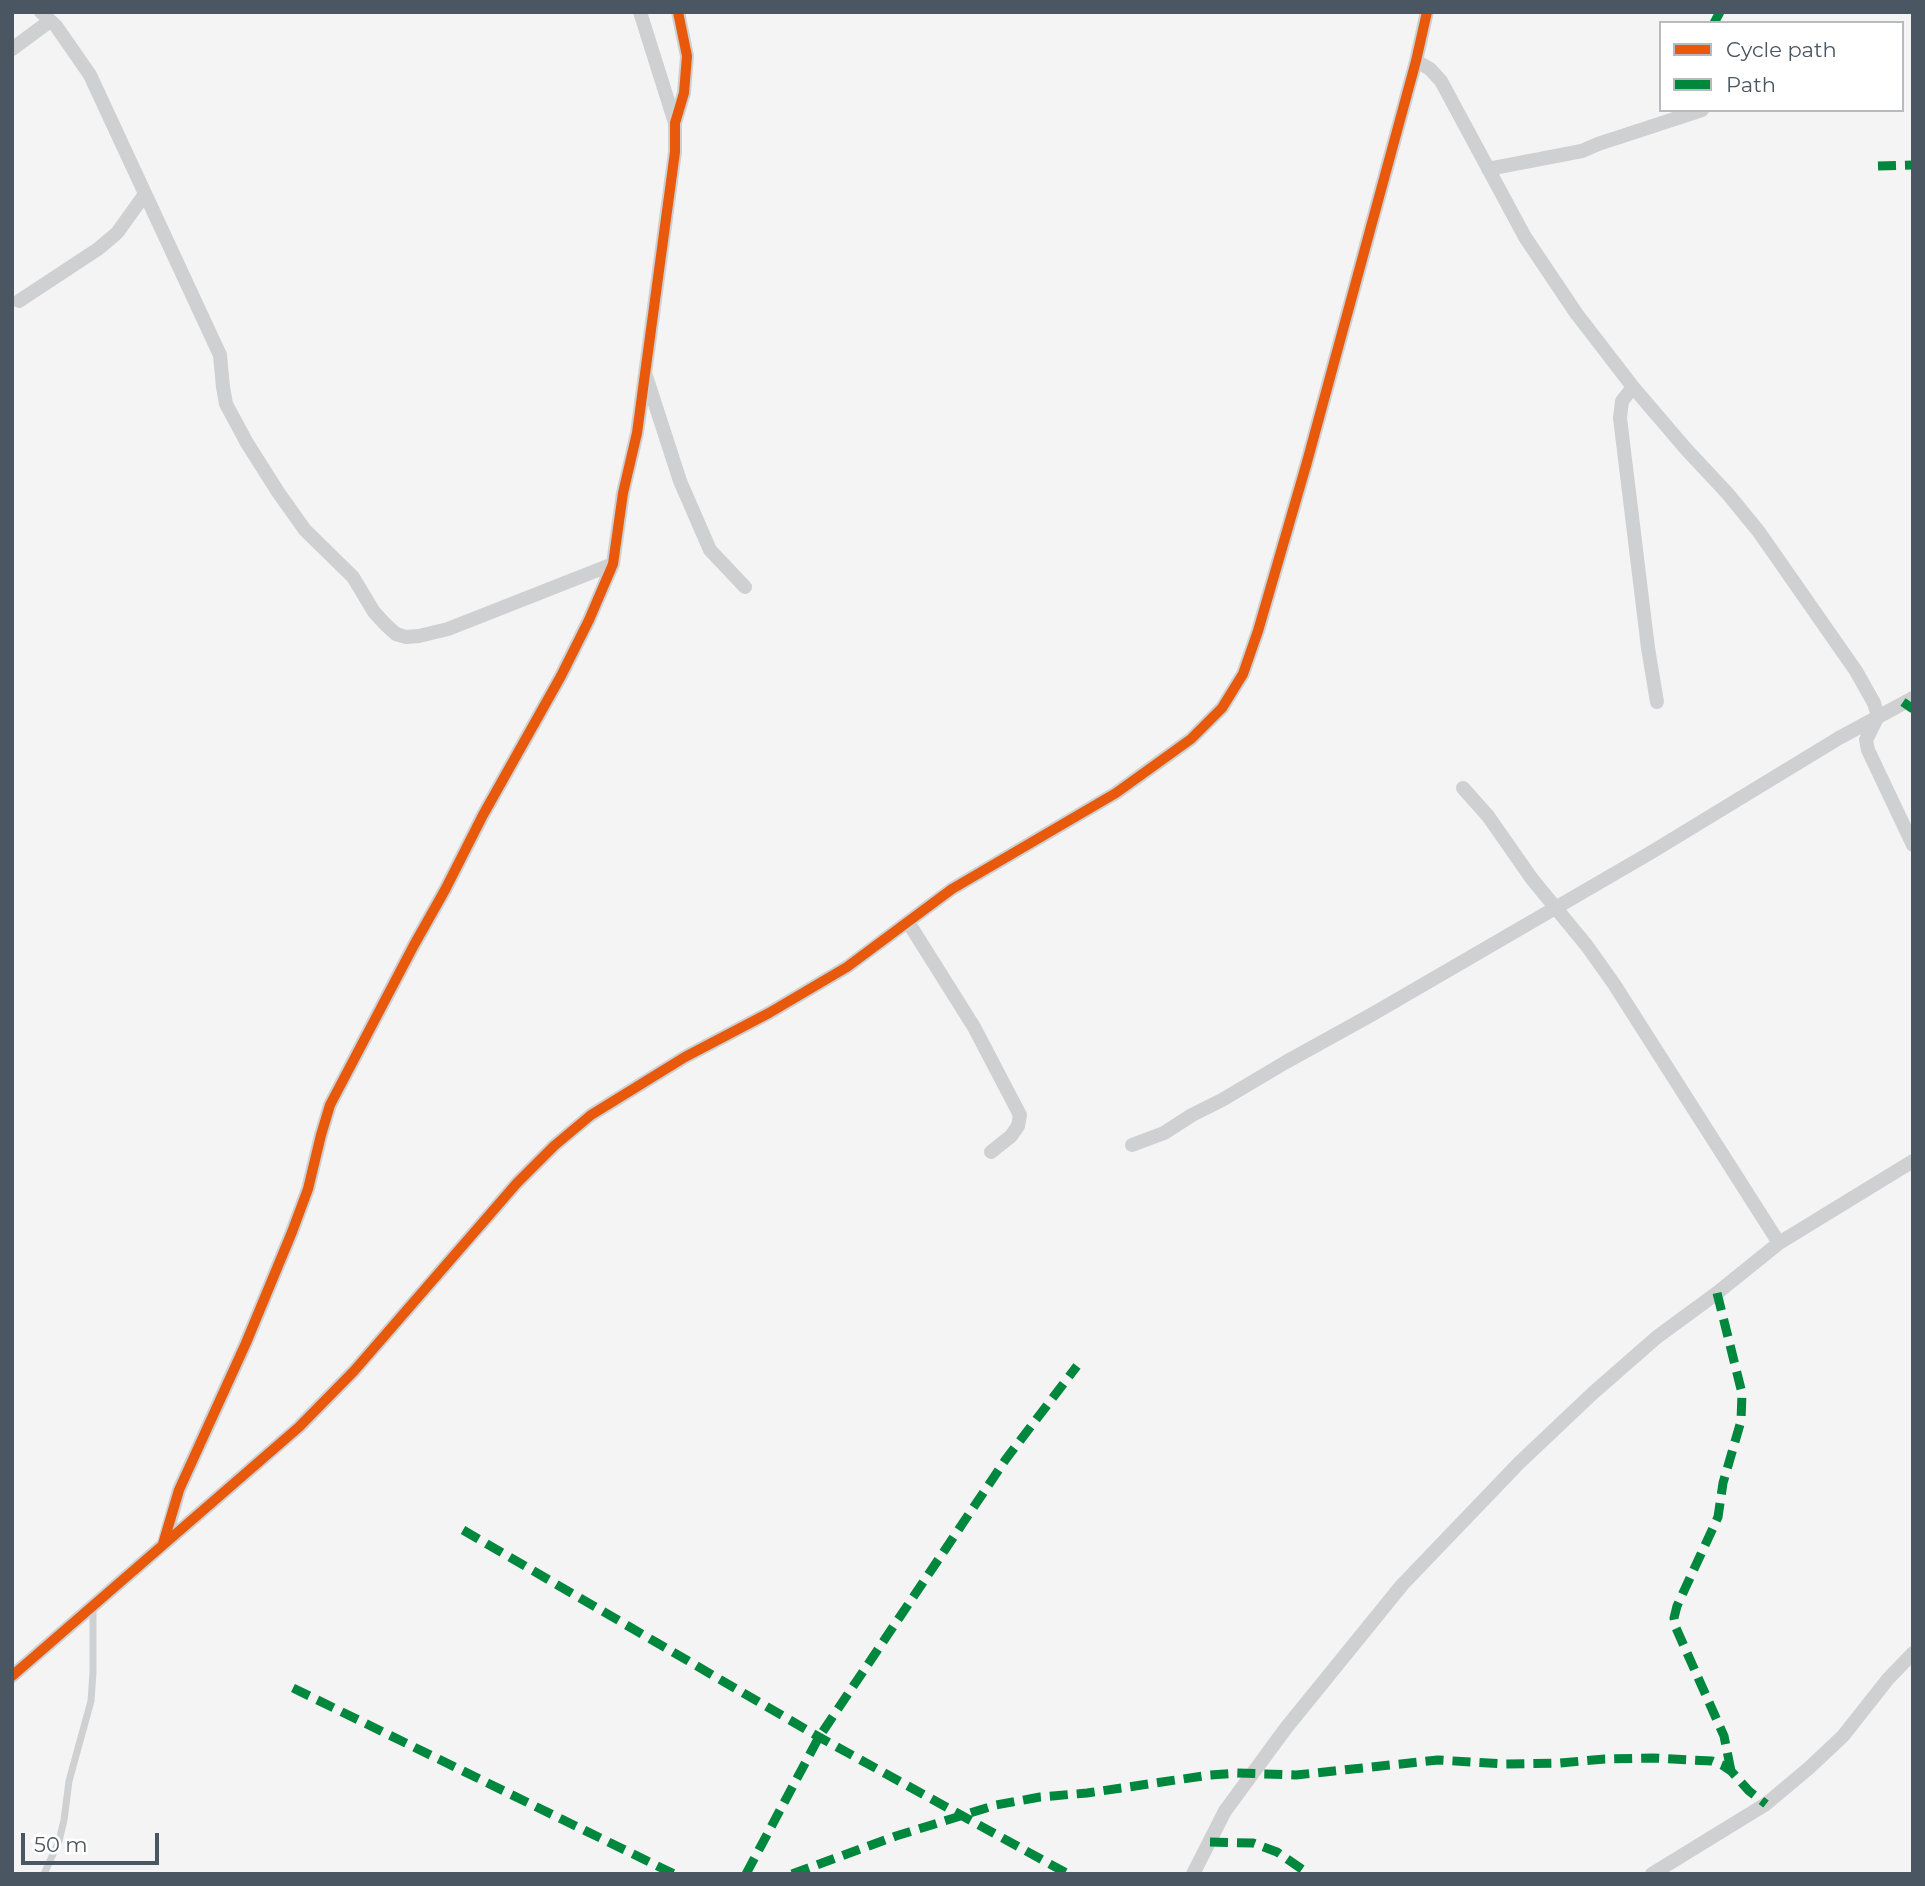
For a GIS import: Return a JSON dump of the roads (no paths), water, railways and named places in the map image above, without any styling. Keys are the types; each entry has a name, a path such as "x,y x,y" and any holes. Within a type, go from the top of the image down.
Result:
{"street":[{"path":"640,12 675,123"},
{"path":"163,1544 179,1490 246,1343 296,1221 308,1189 330,1105 483,815 561,676 589,621 613,564 618,525 637,433 675,152 675,123 684,93 687,56 678,12"},
{"path":"12,1676 299,1427 354,1371 517,1182 590,1115 685,1057 769,1013 847,967 952,889 1116,793 1191,739 1222,708 1243,674 1258,631 1307,462 1427,12"},
{"path":"12,49 46,16 90,75 220,355 226,404 247,443 305,530 353,577 374,611 396,634 406,637 419,636 448,629 613,564"},
{"path":"1416,61 1430,69 1441,81 1525,237 1551,278 1633,387 1759,532 1856,671 1874,703 1878,716 1867,740 1868,750 1913,845"},
{"path":"1488,169 1582,151 1696,112"},
{"path":"19,301 98,249 117,233 145,194"},
{"path":"645,372 681,481 710,550 745,587"},
{"path":"1633,387 1622,401 1620,418 1657,702"},
{"path":"1132,1145 1164,1133 1371,1015 1555,909 1839,738 1913,698"},
{"path":"1463,788 1488,816 1532,879 1587,946 1614,984 1779,1243"},
{"path":"908,922 974,1027 1020,1115 1018,1126 1011,1136 991,1152"},
{"path":"1193,1874 1225,1811 1348,1651 1420,1565 1519,1463 1657,1337 1779,1243 1913,1161"},
{"path":"1652,1874 1766,1804 1809,1768 1843,1736 1888,1679 1913,1653"}],"lane":[{"path":"44,1874 60,1841 69,1781 91,1700 93,1605"}]}
